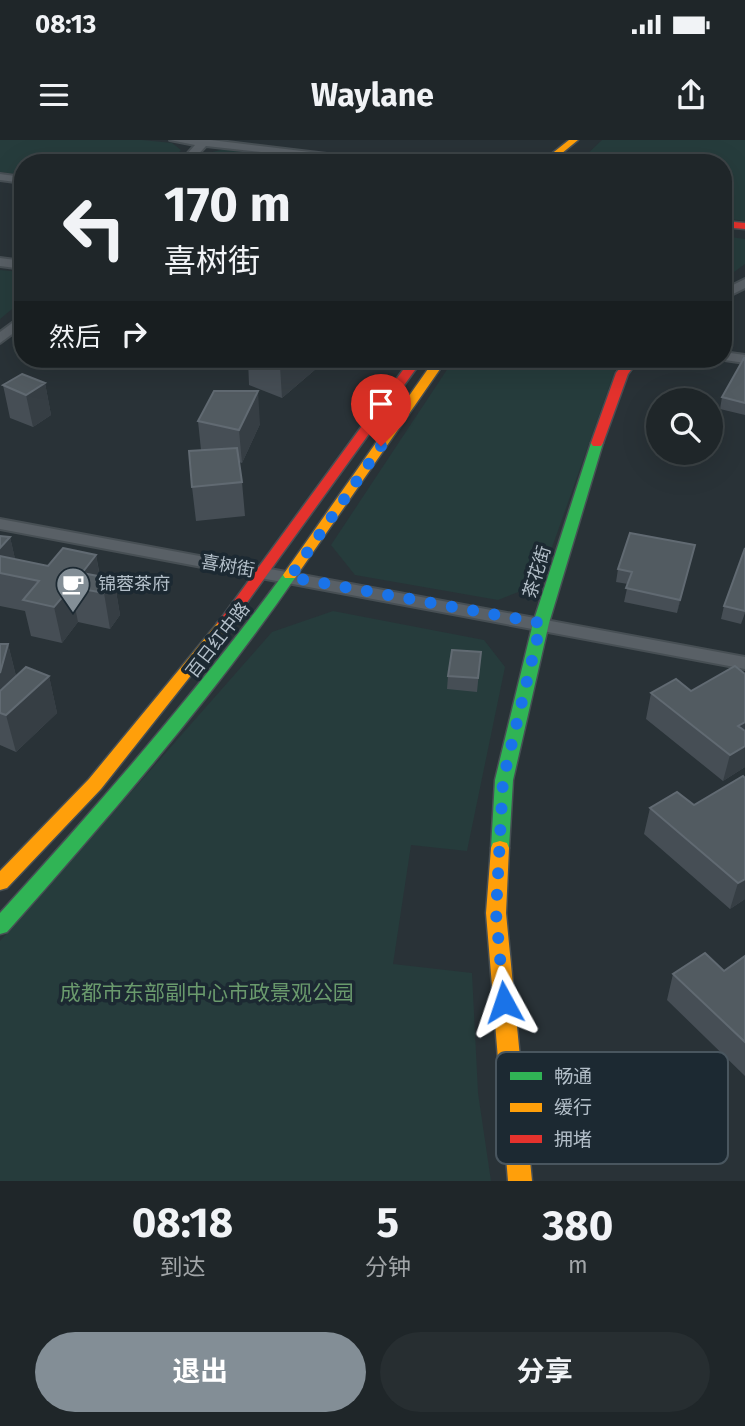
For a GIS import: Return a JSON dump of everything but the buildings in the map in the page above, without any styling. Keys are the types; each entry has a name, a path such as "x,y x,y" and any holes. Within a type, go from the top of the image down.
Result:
{"street":[{"path":"175,140 318,154"},
{"path":"556,154 574,140"},
{"path":"573,154 591,140"},
{"path":"193,154 205,141"},
{"path":"0,339 14,327"},
{"name":"百日红中路","path":"0,883 95,785 216,636 410,368"},
{"name":"百日红中路","path":"0,926 139,772 290,577 435,368"},
{"name":"茶花街","path":"508,1052 496,913 503,780 541,623 600,429 626,368"},
{"name":"喜树街","path":"0,524 745,663"}],"green space":[{"path":"0,140 142,140 172,143 181,150 177,154 14,154 14,174 0,172"},
{"path":"602,140 745,140 745,221 732,219 732,154 587,154"},
{"path":"224,149 272,154 208,154"},
{"path":"732,237 745,239 745,264 732,273"},
{"path":"0,270 14,271 14,307 0,319"},
{"path":"448,368 616,368 539,584 498,600 355,575 331,545"},
{"name":"成都市东部副中心市政景观公园","path":"333,611 484,640 505,667 467,851 411,845 393,964 472,973 478,1093 491,1181 0,1181 0,941 272,632"}],"traffic: fast":[{"path":"500,848 504,780 541,623 597,443"},
{"path":"0,926 187,711 290,575"}],"traffic: slow":[{"path":"556,154 574,140"},
{"path":"290,575 435,368"},
{"path":"0,883 95,784 225,623"},
{"path":"500,848 496,913 508,1052"},
{"path":"518,1164 520,1181"}],"traffic: jam":[{"path":"732,225 745,226"},
{"path":"225,623 410,368"},
{"path":"597,443 626,368"}],"place":[{"name":"锦蓉茶府","path":"73,614"}],"route":[{"path":"381,446 290,577 541,623 503,780 496,913 504,1002"}]}
